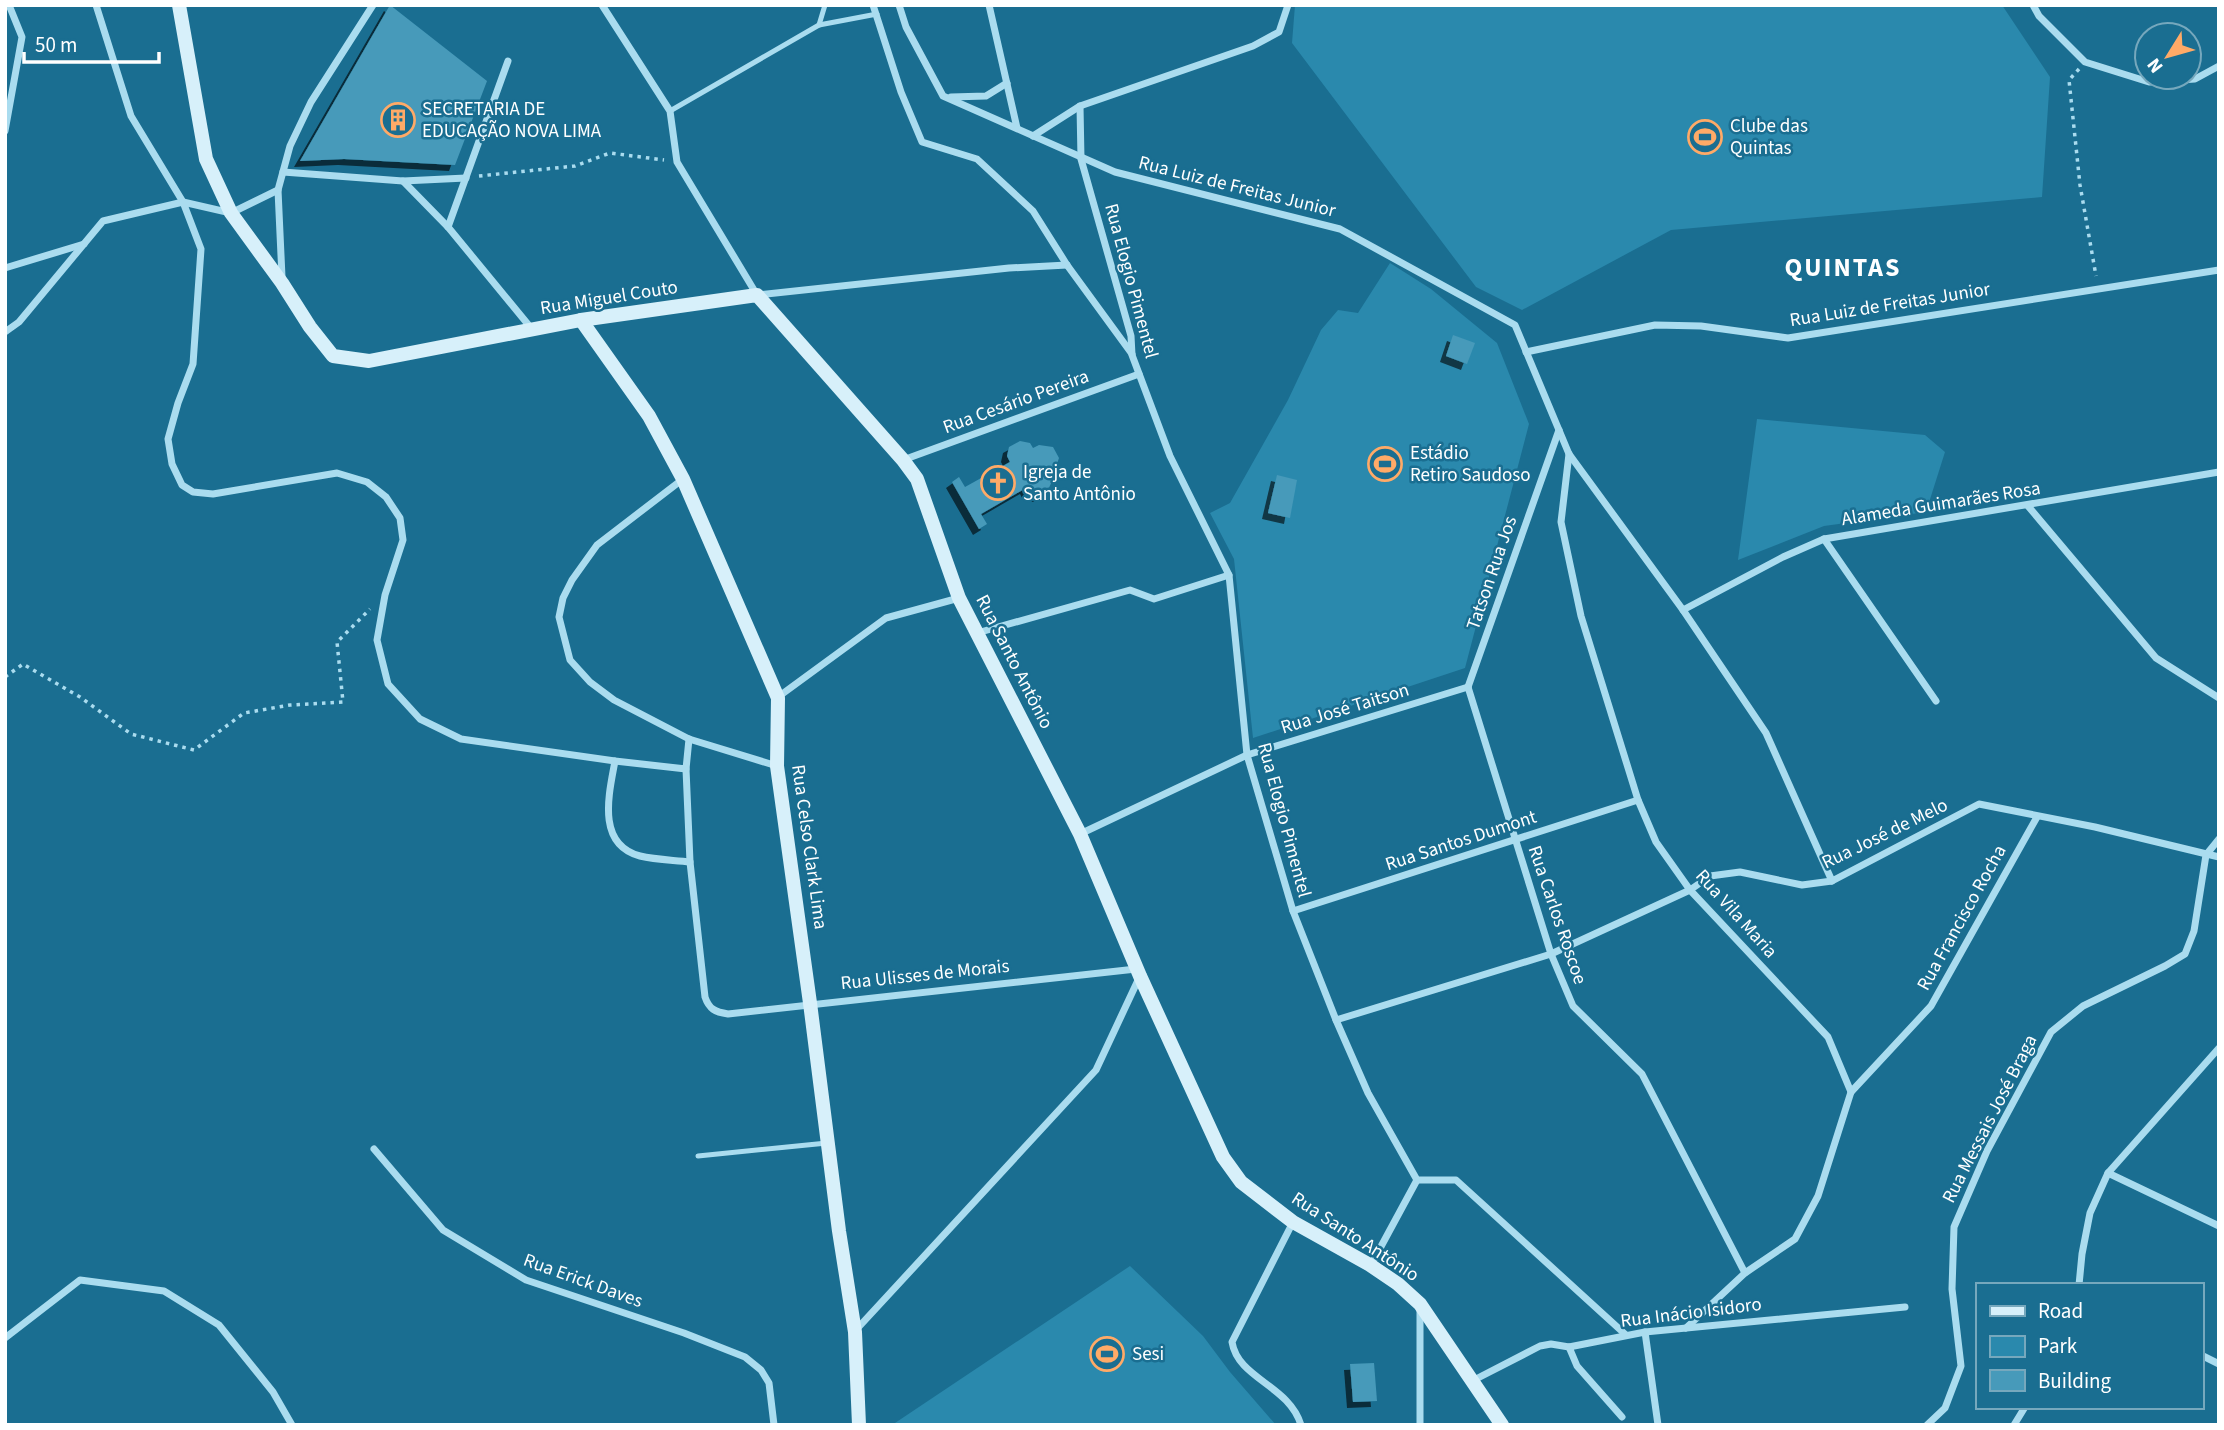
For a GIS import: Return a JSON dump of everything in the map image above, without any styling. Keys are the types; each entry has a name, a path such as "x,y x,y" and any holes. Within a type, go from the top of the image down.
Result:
{"street":[{"path":"5,131 22,37 9,5"},
{"path":"96,5 131,116 183,202 201,249 193,364 178,402 168,439 172,464 183,485 193,492 213,494 337,473 368,482 386,497 400,518 403,540 385,595 377,640 388,684 420,719 461,739 686,769"},
{"name":"Rua Miguel Couto","path":"178,5 206,159 231,213 310,327 333,355 369,361 580,320 757,295 1067,264"},
{"path":"282,283 278,190 290,146 311,102 373,5"},
{"name":"Rua Santo Antônio","path":"602,5 670,111 677,162 757,295 917,479 959,598 1080,834 1223,1157 1241,1182 1293,1222 1370,1265 1398,1284 1420,1304 1502,1425"},
{"path":"873,5 901,92 922,142 977,159 1033,211 1132,355"},
{"path":"899,5 906,27 943,96 986,96 1007,83"},
{"path":"989,5 1017,128"},
{"path":"1033,136 1080,106 1253,46 1279,32 1288,5"},
{"path":"2033,5 2039,16 2085,62 2149,82 2195,79 2219,66"},
{"path":"448,227 508,61"},
{"name":"Rua Luiz de Freitas Junior","path":"943,96 1115,172 1339,229 1515,325 1526,352 1655,325 1700,326 1788,338 2219,270"},
{"name":"Rua Elogio Pimentel","path":"1080,106 1081,159 1131,336 1132,355 1170,456 1229,575 1247,755 1293,911 1368,1093 1417,1180"},
{"path":"283,172 403,181 466,178"},
{"path":"403,181 448,227 532,329"},
{"path":"5,332 19,322 103,221 183,202 231,213 278,190"},
{"path":"5,268 85,243"},
{"name":"Rua Celso Clark Lima","path":"580,320 649,416 683,479 778,698 777,766 855,1332 859,1425"},
{"path":"1526,352 1569,454 1683,610 1766,733 1832,881"},
{"name":"Rua Cesário Pereira","path":"903,460 1139,374"},
{"name":"Tatson Rua Jos","path":"1468,687 1559,430"},
{"name":"Rua Vila Maria","path":"1569,454 1562,522 1581,616 1638,800 1657,842 1690,890 1828,1037 1851,1092"},
{"name":"Alameda Guimarães Rosa","path":"1683,610 1783,557 1824,539 2219,472"},
{"path":"683,479 597,545 572,580 563,598 559,617 570,660 590,682 614,700 689,739 777,766"},
{"path":"2028,506 2156,658 2219,698"},
{"path":"1824,539 1936,701"},
{"path":"977,633 1130,590 1154,599 1229,575"},
{"path":"778,698 886,618 959,598"},
{"name":"Rua José Taitson","path":"1080,834 1247,755 1468,687"},
{"name":"Rua Carlos Roscoe","path":"1468,687 1551,954 1573,1006 1642,1074 1745,1273"},
{"path":"615,761 607,810 611,833 639,856 690,862 686,769 689,739"},
{"name":"Rua Santos Dumont","path":"1293,911 1638,800"},
{"name":"Rua José de Melo","path":"1336,1020 1551,954 1690,890 1710,876 1740,872 1801,885 1832,881 1979,804 2095,827 2219,857"},
{"name":"Rua Francisco Rocha","path":"1851,1092 1931,1006 2037,817"},
{"path":"2206,855 2219,839"},
{"name":"Rua Messais José Braga","path":"1927,1425 1945,1408 1961,1366 1952,1289 1954,1227 1987,1150 2051,1032 2083,1006 2165,967 2185,954 2194,931 2206,855"},
{"name":"Rua Ulisses de Morais","path":"690,862 705,997 708,1007 716,1012 728,1014 810,1003 1139,972"},
{"path":"855,1332 1096,1070 1139,972"},
{"path":"2079,1283 2090,1213 2108,1173 2219,1048"},
{"path":"1686,1328 1745,1273 1795,1239 1818,1196 1851,1092"},
{"name":"Rua Erick Daves","path":"374,1149 443,1230 526,1280 746,1357 761,1370 769,1383 774,1425"},
{"path":"2108,1173 2219,1226"},
{"path":"1370,1265 1417,1180 1456,1180 1626,1335"},
{"path":"1293,1222 1232,1342 1234,1355 1288,1400 1301,1425"},
{"path":"5,1338 80,1280 164,1291 219,1325 273,1392 292,1425"},
{"path":"1420,1304 1420,1425"},
{"name":"Rua Inácio Isidoro","path":"1471,1382 1540,1346 1552,1344 1569,1348 1645,1332 1905,1307"},
{"path":"1645,1332 1658,1425"},
{"path":"1569,1348 1577,1366 1622,1417"},
{"path":"2203,1356 2219,1364"},
{"path":"2014,1425 2024,1409"}],"lane":[{"path":"819,25 825,5"},
{"path":"670,111 819,25 877,14"},
{"path":"698,1156 828,1143"}],"path":[{"path":"2085,62 2070,80 2080,185 2099,289"},
{"path":"466,178 575,166 610,153 677,162"},
{"path":"5,677 23,664 80,697 131,734 194,750 244,713 290,705 343,702 337,642 385,595"}],"green space":[{"name":"Clube das Quintas","path":"1295,5 2002,5 2050,77 2042,197 1671,230 1522,310 1476,287 1292,43"},
{"name":"Estádio Retiro Saudoso","path":"1390,263 1431,289 1497,343 1529,424 1465,668 1253,738 1234,559 1210,513 1230,503 1288,400 1321,330 1338,310 1358,313"},
{"path":"1757,419 1925,435 1945,452 1926,512 1824,526 1738,560"},
{"name":"Sesi","path":"1130,1266 1203,1336 1276,1425 892,1425"}],"building":[{"name":"SECRETARIA DE EDUCAÇÃO NOVA LIMA","path":"390,5 487,81 455,165 344,159 300,161"},
{"path":"1453,335 1475,343 1467,364 1446,356"},
{"path":"1020,441 1030,443 1033,448 1039,445 1053,447 1059,458 1054,472 1049,475 1052,481 1048,490 1039,496 1029,494 1026,488 981,514 987,524 979,529 952,482 959,477 965,487 1010,462 1007,456 1009,447"},
{"path":"1277,475 1297,480 1290,518 1268,513"},
{"path":"1374,1363 1377,1401 1353,1402 1350,1364"}],"place":[{"name":"SECRETARIA DE EDUCAÇÃO NOVA LIMA","path":"398,120"},
{"name":"Clube das Quintas","path":"1705,137"},
{"name":"Estádio Retiro Saudoso","path":"1385,464"},
{"name":"Igreja de Santo Antônio","path":"998,483"},
{"name":"Sesi","path":"1107,1354"}],"district":[{"name":"QUINTAS","path":"1843,267"}]}
